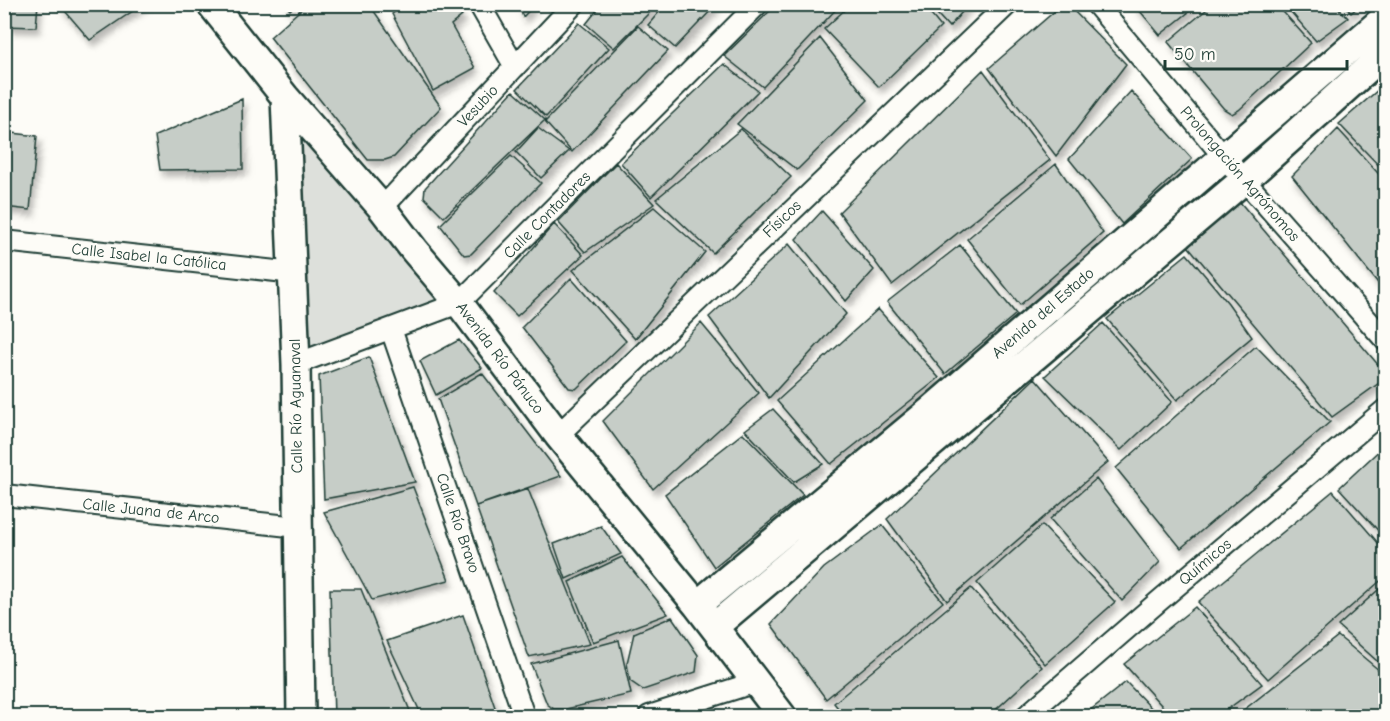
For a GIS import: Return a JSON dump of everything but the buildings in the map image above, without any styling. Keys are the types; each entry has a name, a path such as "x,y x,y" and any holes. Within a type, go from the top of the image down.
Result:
{"street":[{"name":"Avenida Río Pánuco","path":"211,4 285,97 382,208 459,303 558,435 697,605 783,717"},
{"path":"479,4 515,67"},
{"name":"Vesubio","path":"382,208 574,4"},
{"name":"Calle Contadores","path":"296,364 459,303 758,4"},
{"name":"Físicos","path":"558,435 1008,4"},
{"name":"Prolongación Agrónomos","path":"1096,4 1223,156 1386,341"},
{"name":"Avenida del Estado","path":"697,605 930,411 1386,17"},
{"name":"Avenida del Estado","path":"714,627 1244,180 1386,52"},
{"name":"Calle Río Aguanaval","path":"285,97 294,273 301,717"},
{"name":"Calle Isabel la Católica","path":"4,241 294,273"},
{"name":"Calle Río Bravo","path":"391,330 524,717"},
{"name":"Químicos","path":"1026,717 1386,409"},
{"name":"Calle Juana de Arco","path":"4,495 298,527"},
{"path":"649,717 756,682"}],"shaded area":[{"path":"285,97 459,303 296,364"}]}
